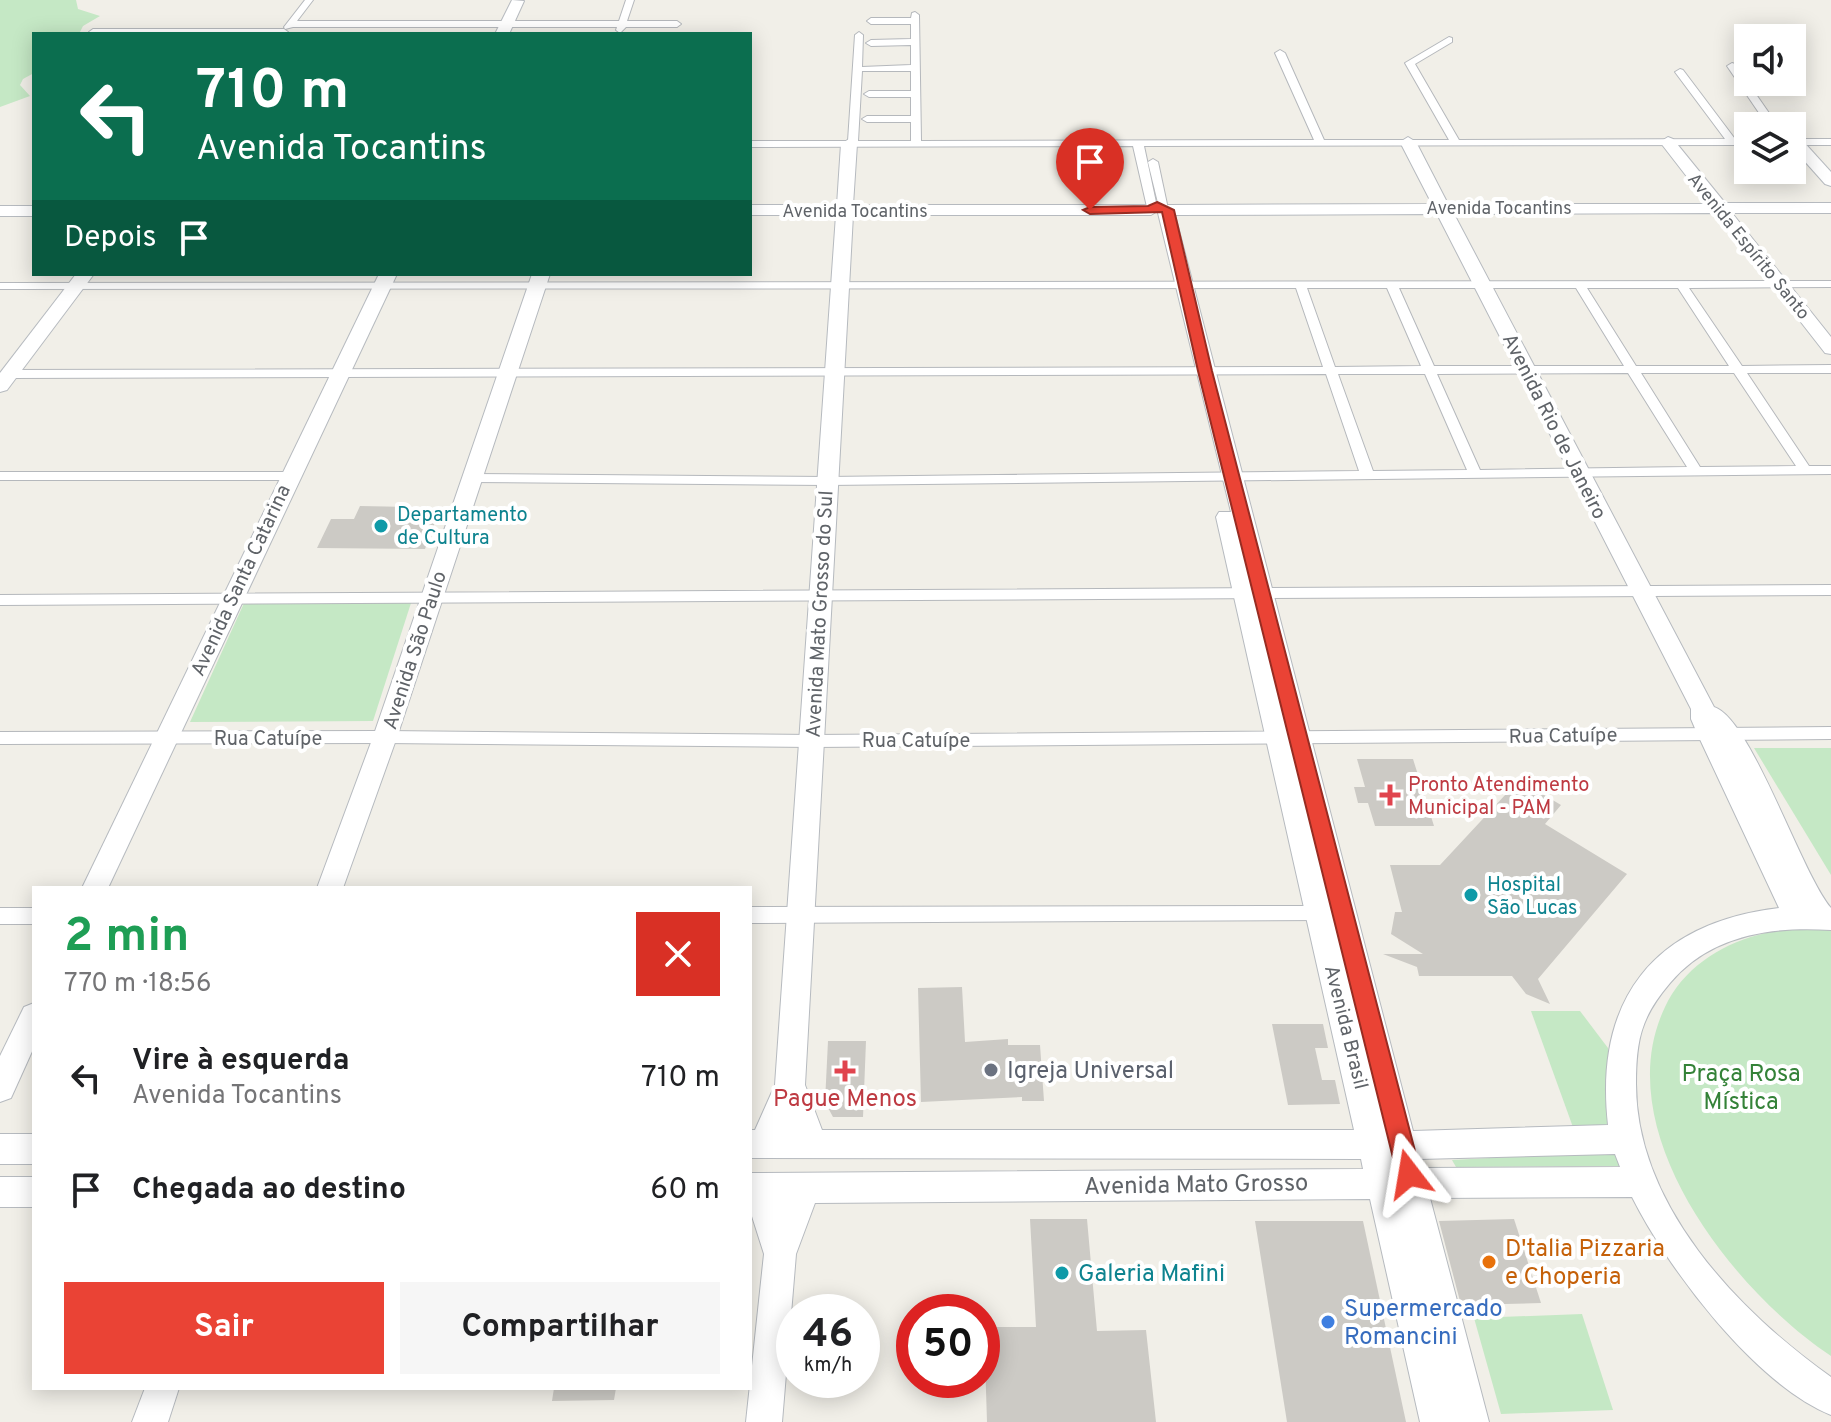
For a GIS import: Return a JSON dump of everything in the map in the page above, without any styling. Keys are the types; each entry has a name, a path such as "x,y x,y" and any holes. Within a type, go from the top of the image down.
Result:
{"street":[{"path":"286,30 309,0"},
{"path":"504,29 518,1"},
{"path":"619,32 630,1"},
{"path":"871,21 915,18 916,145"},
{"path":"93,32 504,29 677,24"},
{"path":"851,144 859,35"},
{"path":"1449,40 1410,63 1455,142"},
{"path":"871,43 915,42"},
{"path":"1280,53 1320,143"},
{"path":"1732,66 1763,112"},
{"path":"865,69 916,68"},
{"path":"1680,72 1732,142"},
{"path":"869,94 915,94"},
{"path":"867,119 915,119"},
{"name":"Avenida Rio de Janeiro","path":"1408,142 1579,473 1817,919"},
{"name":"Avenida Espírito Santo","path":"1668,142 1831,349"},
{"path":"752,144 1732,142"},
{"path":"1806,142 1831,142"},
{"name":"Avenida Mato Grosso do Sul","path":"790,1085 803,915 843,211 851,144"},
{"name":"Avenida Brasil","path":"1143,144 1397,1182 1471,1422"},
{"path":"1806,155 1831,181"},
{"name":"Avenida Tocantins","path":"752,210 1831,208"},
{"path":"0,211 32,211"},
{"path":"0,286 80,280 539,280 840,285 1831,284"},
{"path":"5,380 80,280"},
{"name":"Avenida Santa Catarina","path":"96,886 385,280"},
{"name":"Avenida São Paulo","path":"331,886 385,737 539,280"},
{"path":"1300,284 1368,476"},
{"path":"1391,284 1475,473"},
{"path":"1579,284 1695,470"},
{"path":"1681,284 1805,470"},
{"path":"5,380 340,373 1831,369"},
{"path":"471,478 827,481 1831,470"},
{"path":"0,476 290,476"},
{"path":"0,600 234,596 1831,590"},
{"name":"Rua Catuípe","path":"0,738 385,737 812,741 1288,737 1713,725 1831,733"},
{"path":"752,915 1331,913"},
{"path":"0,916 32,916"},
{"path":"1817,919 1758,923 1714,937 1679,953 1646,990 1630,1018 1621,1061 1625,1139 1658,1215 1731,1312 1808,1382 1831,1398"},
{"path":"0,1088 32,1020"},
{"path":"757,1144 790,1085"},
{"path":"790,1085 813,1145"},
{"name":"Avenida Mato Grosso","path":"757,1144 1388,1145 1625,1139"},
{"path":"0,1149 32,1149"},
{"name":"Avenida Brasil","path":"1397,1182 1438,1422"},
{"name":"Avenida Mato Grosso","path":"755,1188 1643,1182"},
{"path":"764,1422 780,1254 805,1187"},
{"path":"755,1188 780,1254"},
{"path":"0,1192 32,1192"},
{"path":"150,1422 161,1390"}],"green space":[{"path":"0,0 76,0 78,9 100,16 83,26 80,32 32,32 32,74 23,79 20,85 30,96 0,107"},
{"path":"245,601 411,603 373,721 190,722"},
{"path":"1754,748 1831,748 1831,875"},
{"name":"Praça Rosa Mística","path":"1831,927 1831,1356 1793,1327 1755,1291 1720,1249 1689,1203 1666,1154 1652,1104 1651,1055 1672,994 1703,961 1729,945 1758,935"},
{"path":"1531,1011 1580,1011 1608,1048 1614,1108 1612,1119 1602,1129 1574,1130"},
{"path":"1620,1151 1625,1166 1456,1167 1452,1160"},
{"path":"1582,1314 1613,1410 1501,1414 1474,1318"}],"building":[{"name":"Departamento de Cultura","path":"360,506 411,507 405,520 436,520 425,549 317,548 331,519 354,519"},
{"name":"Pronto Atendimento Municipal - PAM","path":"1357,759 1413,759 1434,826 1375,826 1368,803 1358,803 1354,787 1365,787"},
{"name":"Hospital São Lucas","path":"1519,780 1561,805 1545,824 1627,874 1538,979 1550,1004 1526,994 1512,976 1419,976 1417,967 1383,954 1423,954 1391,934 1395,912 1402,912 1390,865 1440,865"},
{"path":"962,987 965,1042 1008,1039 1008,1045 1040,1045 1044,1101 1022,1101 1022,1097 921,1102 918,988"},
{"path":"1272,1024 1323,1024 1328,1048 1315,1048 1322,1080 1335,1080 1340,1104 1288,1105"},
{"name":"Pague Menos","path":"828,1041 866,1041 863,1117 833,1117 825,1102"},
{"name":"Galeria Mafini","path":"1030,1219 1087,1219 1097,1331 1146,1330 1156,1422 987,1422 986,1398 1000,1398 1000,1327 1036,1327"},
{"name":"D'talia Pizzaria e Choperia","path":"1514,1219 1541,1303 1461,1305 1439,1221"},
{"name":"Supermercado Romancini","path":"1255,1221 1363,1221 1406,1422 1287,1422"},
{"path":"554,1390 616,1390 614,1400 552,1401"}],"place":[{"name":"Departamento de Cultura","path":"381,526"},
{"name":"Pronto Atendimento Municipal - PAM","path":"1390,795"},
{"name":"Hospital São Lucas","path":"1471,895"},
{"name":"Igreja Universal","path":"991,1070"},
{"name":"Pague Menos","path":"845,1071"},
{"name":"D'talia Pizzaria e Choperia","path":"1489,1262"},
{"name":"Galeria Mafini","path":"1062,1273"},
{"name":"Supermercado Romancini","path":"1328,1322"}],"route":[{"path":"1090,210 1151,210 1157,206 1168,210 1166,213 1205,371 1409,1174"}]}
